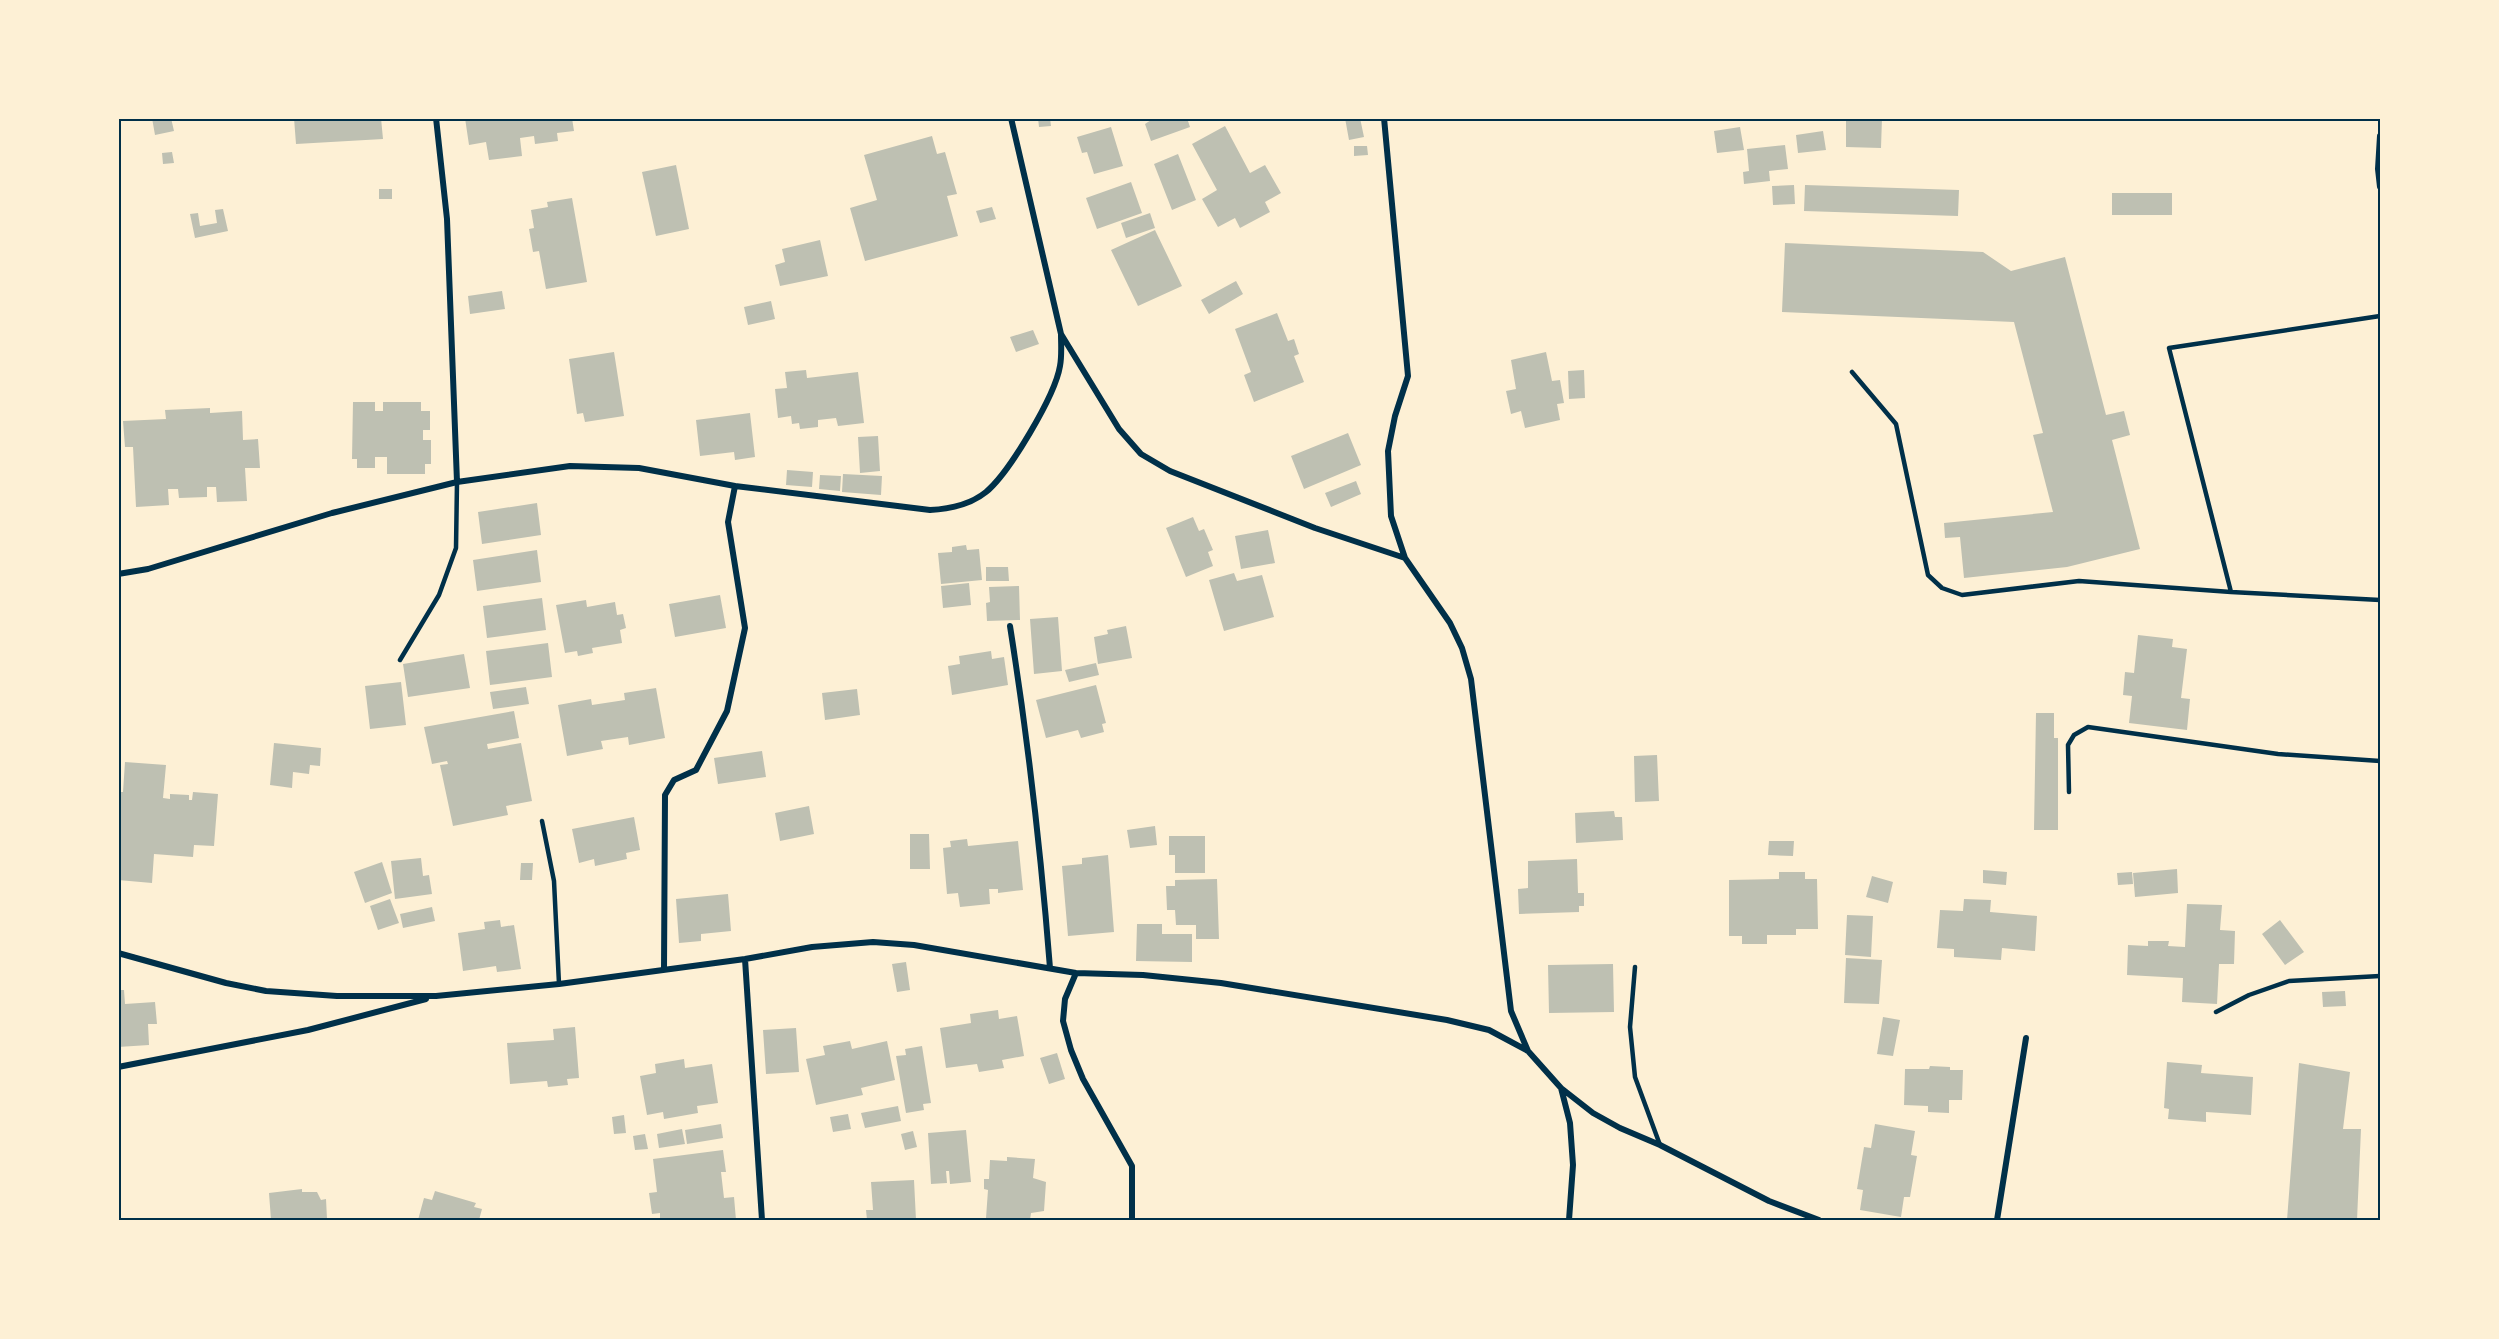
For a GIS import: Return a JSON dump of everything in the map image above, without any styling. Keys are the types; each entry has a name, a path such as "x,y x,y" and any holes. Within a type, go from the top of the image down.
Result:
{"street":[{"path":"436,118 447,219 457,482"},
{"path":"118,574 148,569 332,513 457,482 570,466 639,468 735,486 930,510 954,508 985,493 1002,476 1038,418 1049,398 1061,366 1061,334 1011,118"},
{"path":"1384,118 1408,376 1395,416 1389,451 1391,516 1405,558 1450,622 1462,648 1471,679 1511,1011 1528,1051 1561,1088 1602,1118 1660,1144 1769,1201 1819,1221"},
{"path":"2380,136 2378,169 2380,187"},
{"path":"1061,334 1119,429 1141,454 1170,471 1315,528 1405,558"},
{"path":"664,970 664,795 674,780 696,770 727,711 745,627 728,522 735,486"},
{"path":"1010,626 1041,846 1050,968"},
{"path":"118,953 226,983 266,991 337,996 436,996 559,984 745,959 812,947 873,942 914,945 1076,972 1143,975 1221,983 1447,1020 1489,1030 1528,1051"},
{"path":"745,959 762,1221"},
{"path":"1076,972 1065,999 1063,1021 1071,1050 1083,1079 1132,1166 1132,1221"},
{"path":"118,1067 308,1030 436,996"},
{"path":"1996,1221 2026,1038"},
{"path":"1561,1088 1570,1123 1573,1165 1569,1221"}],"lane":[{"path":"2231,592 2169,348 2380,316"},
{"path":"1852,372 1896,424 1928,575 1942,588 1962,595 2079,581 2380,600"},
{"path":"400,660 439,595 456,548 457,482"},
{"path":"2069,792 2068,745 2074,735 2088,728 2278,754 2380,761"},
{"path":"542,820 554,881 559,984"},
{"path":"1635,967 1630,1027 1635,1077 1660,1144"},
{"path":"2216,1012 2249,995 2289,981 2380,976"}],"building":[{"path":"152,118 171,118 174,131 155,135"},
{"path":"294,118 381,118 383,139 296,144"},
{"path":"465,118 572,118 574,131 557,133 558,141 535,144 534,136 520,138 522,156 489,160 486,142 469,145"},
{"path":"1038,118 1050,118 1051,126 1039,127"},
{"path":"1154,118 1187,118 1190,127 1151,141 1145,124"},
{"path":"1345,118 1360,118 1364,137 1349,140"},
{"path":"1846,118 1882,118 1881,148 1846,147"},
{"path":"1225,126 1250,173 1265,165 1281,193 1265,202 1270,212 1240,228 1235,218 1218,227 1202,199 1217,190 1192,144"},
{"path":"1111,127 1123,166 1094,174 1087,152 1082,153 1077,137"},
{"path":"1740,127 1744,150 1717,153 1714,131"},
{"path":"1823,131 1826,150 1798,153 1796,135"},
{"path":"932,136 937,154 945,152 957,194 947,196 958,236 865,261 850,208 877,200 864,155"},
{"path":"1785,145 1788,169 1769,171 1770,181 1744,184 1743,172 1749,171 1747,149"},
{"path":"1354,146 1367,146 1368,155 1354,156"},
{"path":"172,152 174,163 163,164 162,153"},
{"path":"1178,154 1196,200 1172,210 1154,164"},
{"path":"676,165 689,229 656,236 642,172"},
{"path":"1131,182 1142,213 1097,229 1086,198"},
{"path":"1794,185 1795,204 1773,205 1772,186"},
{"path":"1805,185 1959,190 1958,216 1804,211"},
{"path":"379,189 392,189 392,199 379,199"},
{"path":"2112,193 2172,193 2172,215 2112,215"},
{"path":"572,198 587,282 546,289 539,251 533,252 529,229 534,228 531,210 548,207 547,202"},
{"path":"992,207 996,219 980,223 976,211"},
{"path":"223,209 228,231 195,238 190,214 198,213 200,226 217,223 215,210"},
{"path":"1150,213 1155,228 1126,238 1121,223"},
{"path":"1155,230 1182,286 1138,306 1111,250"},
{"path":"820,240 828,276 780,286 775,265 785,262 782,249"},
{"path":"1785,243 1983,252 2011,271 2065,257 2106,415 2124,411 2130,435 2112,440 2140,549 2067,567 1964,578 1960,537 1945,538 1944,523 2053,512 2033,435 2043,433 2014,322 1782,312"},
{"path":"1236,281 1243,294 1209,314 1201,300"},
{"path":"502,291 505,309 470,314 468,296"},
{"path":"771,301 775,319 748,325 744,307"},
{"path":"1277,313 1288,341 1294,339 1299,354 1294,356 1304,382 1254,402 1244,375 1251,372 1235,329"},
{"path":"1033,330 1039,344 1016,352 1010,337"},
{"path":"614,352 624,416 585,422 583,413 577,414 569,359"},
{"path":"1546,352 1552,381 1560,380 1564,403 1557,404 1560,420 1525,428 1521,411 1511,414 1506,391 1516,389 1511,360"},
{"path":"806,370 807,378 858,372 864,423 838,426 836,418 818,420 818,427 800,429 799,423 792,424 791,416 778,418 775,389 787,388 785,372"},
{"path":"1584,370 1585,398 1569,399 1568,371"},
{"path":"353,402 375,402 375,411 383,411 383,402 421,402 421,411 430,411 430,430 423,430 423,440 431,440 431,464 425,464 425,474 387,474 387,457 375,457 375,468 357,468 357,459 352,459"},
{"path":"210,408 210,413 242,411 243,440 258,439 260,468 245,468 247,501 217,502 216,487 207,487 207,497 179,498 178,489 168,489 169,505 136,507 133,447 125,447 123,421 166,419 165,410"},
{"path":"750,413 755,457 735,460 734,452 700,456 696,420"},
{"path":"1348,433 1361,465 1304,489 1291,456"},
{"path":"878,436 880,471 860,473 858,437"},
{"path":"787,470 813,472 812,487 786,485"},
{"path":"843,474 882,476 881,495 842,492"},
{"path":"820,475 841,476 840,491 819,489"},
{"path":"1356,481 1361,494 1331,507 1325,493"},
{"path":"537,503 541,535 482,544 478,512"},
{"path":"1193,517 1199,531 1204,529 1213,550 1208,552 1213,566 1186,577 1166,528"},
{"path":"1268,530 1275,563 1241,569 1235,536"},
{"path":"966,545 967,550 979,549 982,580 941,584 938,553 952,552 952,547"},
{"path":"537,550 541,582 477,591 473,560"},
{"path":"986,567 1008,567 1009,581 986,581"},
{"path":"1234,573 1237,581 1262,575 1274,617 1224,631 1209,580"},
{"path":"969,583 971,605 943,608 941,586"},
{"path":"1019,586 1020,620 987,621 986,603 990,602 989,587"},
{"path":"720,595 726,628 675,637 669,604"},
{"path":"542,598 546,630 487,638 483,606"},
{"path":"586,600 587,607 615,602 617,615 623,614 626,628 620,630 622,643 592,648 593,653 578,656 577,651 565,653 556,605"},
{"path":"1058,617 1062,671 1034,674 1030,619"},
{"path":"1126,626 1132,658 1098,664 1094,637 1108,634 1107,630"},
{"path":"2138,635 2173,639 2172,647 2187,649 2181,698 2190,699 2187,730 2129,723 2132,696 2123,695 2125,672 2134,673"},
{"path":"548,643 552,677 490,685 486,651"},
{"path":"991,651 992,659 1004,657 1008,685 952,695 948,666 960,664 959,656"},
{"path":"464,654 470,688 408,697 403,664"},
{"path":"1096,663 1099,675 1069,682 1065,670"},
{"path":"401,682 406,725 370,729 365,686"},
{"path":"1096,685 1106,723 1102,724 1104,732 1081,738 1078,730 1046,738 1036,700"},
{"path":"526,687 529,704 493,709 490,692"},
{"path":"656,688 665,738 629,745 628,737 601,741 603,749 567,756 558,705 591,699 592,705 625,700 624,693"},
{"path":"857,689 860,715 825,720 822,693"},
{"path":"514,711 519,738 487,744 488,749 521,743 532,801 506,806 508,815 453,826 440,765 448,764 447,761 432,764 424,727"},
{"path":"2036,713 2054,713 2054,738 2058,738 2058,830 2034,830"},
{"path":"274,743 321,748 320,766 310,765 309,774 293,772 292,788 270,785"},
{"path":"762,751 766,777 718,784 714,758"},
{"path":"1657,755 1659,801 1635,802 1634,756"},
{"path":"125,762 166,765 163,798 170,799 170,794 189,795 189,800 192,800 193,792 218,794 214,846 194,845 193,857 154,854 152,883 118,880 121,829 118,829 118,792 123,792"},
{"path":"809,806 814,834 780,841 775,813"},
{"path":"1614,811 1615,817 1622,817 1623,840 1576,843 1575,813"},
{"path":"634,817 640,850 626,853 627,859 595,866 594,859 579,863 572,829"},
{"path":"1155,826 1157,845 1130,848 1127,830"},
{"path":"910,834 929,834 930,869 910,869"},
{"path":"1169,836 1205,836 1205,873 1175,873 1175,855 1169,855"},
{"path":"967,839 968,846 1018,841 1023,890 998,893 998,889 989,889 990,904 960,907 958,893 947,894 943,848 951,847 950,841"},
{"path":"1769,841 1794,841 1793,856 1768,855"},
{"path":"1108,855 1114,932 1068,936 1062,866 1082,864 1082,858"},
{"path":"421,858 423,876 429,875 432,894 395,899 391,861"},
{"path":"1577,859 1578,893 1584,893 1584,906 1579,906 1579,912 1519,914 1518,889 1528,888 1528,861"},
{"path":"382,862 392,893 365,903 354,872"},
{"path":"521,863 533,863 532,880 520,880"},
{"path":"2177,869 2178,893 2135,897 2133,873"},
{"path":"1983,870 2007,872 2006,885 1983,883"},
{"path":"1779,872 1805,872 1805,879 1817,879 1818,929 1796,929 1796,935 1767,935 1767,944 1742,944 1742,936 1729,936 1729,880 1779,879"},
{"path":"2132,872 2133,884 2118,885 2117,873"},
{"path":"1872,876 1893,882 1888,903 1866,897"},
{"path":"1217,879 1219,939 1196,939 1196,925 1176,925 1175,910 1167,910 1166,886 1175,886 1175,880"},
{"path":"728,894 731,931 701,934 701,941 679,943 676,899"},
{"path":"390,899 399,923 378,930 370,906"},
{"path":"1964,899 1991,900 1990,912 2037,916 2035,951 2002,948 2001,960 1954,957 1954,949 1937,948 1940,910 1963,911"},
{"path":"2187,904 2222,905 2220,930 2235,931 2234,964 2219,964 2217,1004 2182,1002 2183,978 2127,975 2128,945 2148,946 2148,941 2169,941 2168,946 2185,947"},
{"path":"432,907 435,921 403,928 400,914"},
{"path":"1847,915 1873,916 1871,957 1845,955"},
{"path":"500,920 501,927 514,925 521,969 497,972 496,966 463,971 458,933 485,929 484,922"},
{"path":"2280,920 2304,952 2285,965 2262,934"},
{"path":"1137,924 1162,924 1162,934 1192,934 1192,962 1136,961"},
{"path":"1846,958 1882,960 1879,1004 1844,1003"},
{"path":"906,962 910,990 897,992 892,964"},
{"path":"1613,964 1614,1012 1549,1013 1548,965"},
{"path":"118,990 124,990 125,1004 155,1002 157,1024 148,1024 149,1045 118,1047"},
{"path":"2345,991 2346,1006 2323,1007 2322,992"},
{"path":"998,1010 999,1019 1017,1016 1024,1056 1002,1060 1004,1068 979,1072 977,1064 946,1068 940,1028 971,1023 970,1014"},
{"path":"1883,1017 1900,1020 1893,1056 1877,1054"},
{"path":"575,1027 579,1078 567,1079 568,1085 548,1087 547,1081 510,1084 507,1043 554,1040 553,1029"},
{"path":"796,1028 799,1072 766,1074 763,1030"},
{"path":"850,1041 852,1049 887,1041 895,1080 861,1088 863,1095 816,1105 806,1059 825,1055 823,1046"},
{"path":"922,1046 931,1103 923,1104 924,1110 906,1113 896,1056 906,1055 905,1049"},
{"path":"1057,1053 1065,1079 1049,1084 1040,1058"},
{"path":"684,1059 685,1068 712,1064 718,1103 697,1106 698,1113 664,1119 663,1112 647,1115 640,1076 656,1073 655,1064"},
{"path":"2167,1062 2202,1065 2201,1073 2253,1077 2251,1115 2206,1112 2206,1122 2168,1119 2169,1109 2164,1108"},
{"path":"2299,1063 2350,1072 2343,1129 2361,1129 2357,1220 2287,1220"},
{"path":"1930,1066 1963,1070 1962,1100 1949,1100 1949,1113 1928,1112 1928,1106 1904,1105 1905,1069 1929,1069"},
{"path":"898,1106 901,1121 865,1128 861,1113"},
{"path":"848,1114 851,1129 833,1132 830,1117"},
{"path":"624,1115 626,1133 614,1134 612,1117"},
{"path":"721,1124 723,1138 687,1144 685,1130"},
{"path":"1875,1124 1915,1131 1911,1155 1917,1156 1910,1197 1904,1197 1901,1217 1860,1210 1863,1190 1857,1189 1864,1147 1871,1148"},
{"path":"682,1129 685,1144 659,1148 657,1134"},
{"path":"966,1130 971,1182 950,1184 949,1171 946,1171 947,1183 931,1184 928,1133"},
{"path":"913,1131 917,1147 905,1150 901,1134"},
{"path":"645,1134 648,1149 635,1150 633,1136"},
{"path":"723,1150 726,1172 721,1172 724,1198 734,1197 736,1220 660,1220 660,1213 652,1214 649,1193 657,1192 653,1159"},
{"path":"1007,1157 1035,1159 1033,1178 1046,1182 1044,1211 1031,1213 1030,1220 986,1218 988,1190 984,1189 984,1179 989,1179 990,1160 1007,1161"},
{"path":"914,1180 916,1220 867,1220 866,1210 873,1210 871,1182"},
{"path":"302,1189 302,1192 317,1192 321,1200 326,1199 327,1219 271,1220 269,1193"},
{"path":"435,1191 476,1203 474,1207 482,1209 479,1220 418,1220 424,1198 432,1200"}]}
